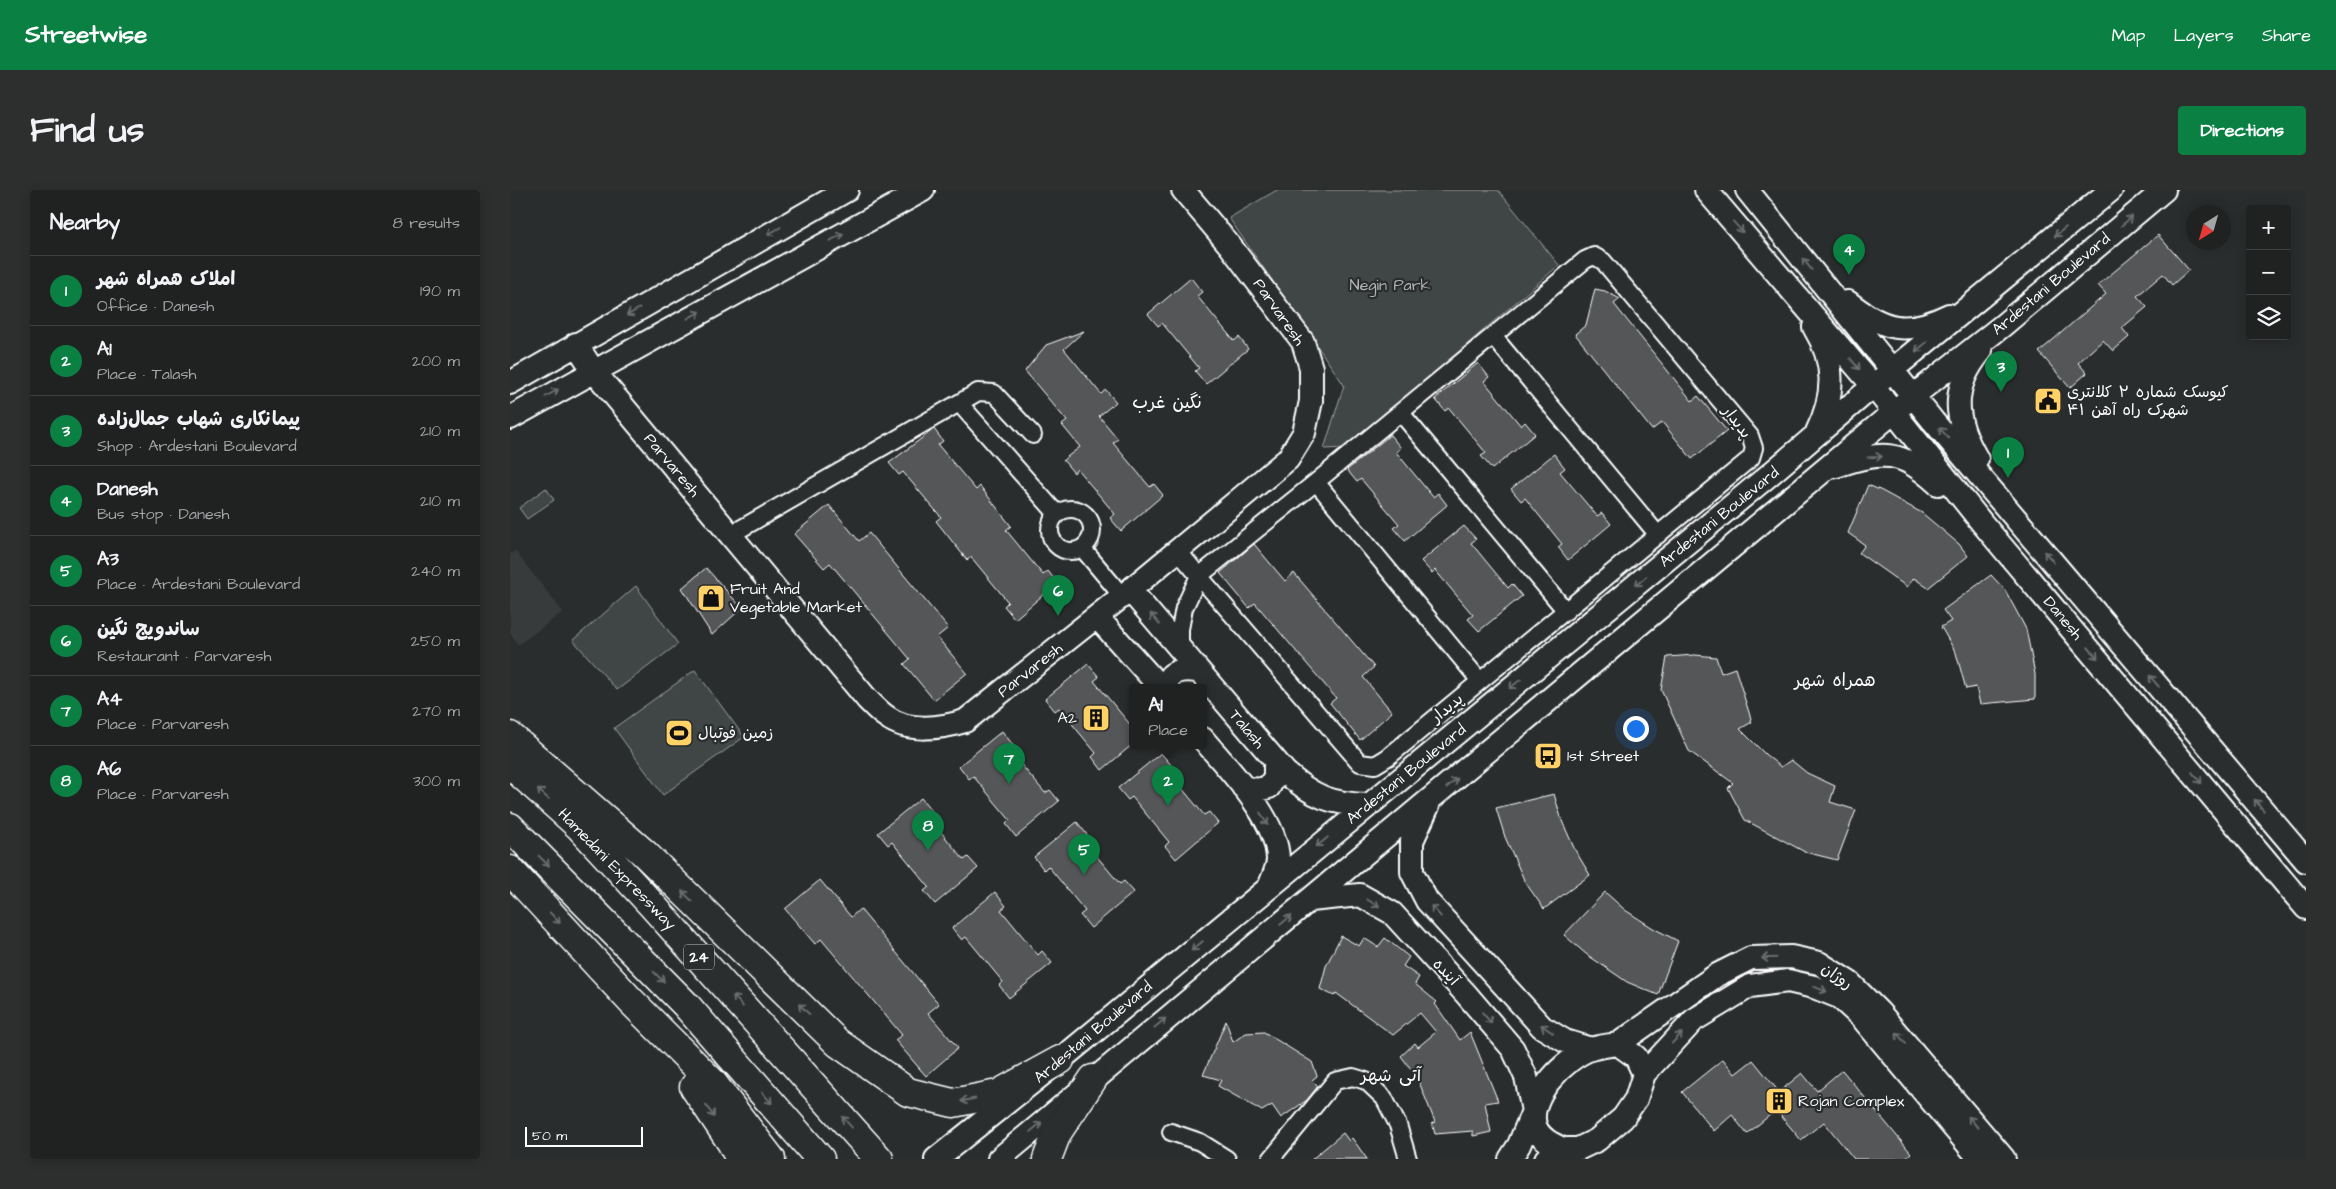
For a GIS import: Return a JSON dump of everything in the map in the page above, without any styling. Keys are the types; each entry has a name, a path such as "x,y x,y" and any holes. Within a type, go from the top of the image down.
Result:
{"highway":[{"path":"510,736 645,854 838,1043 908,1092 952,1104 998,1094 1060,1060"},
{"name":"Hamedani Expressway","path":"510,764 579,826 639,890 878,1159"},
{"name":"24","path":"510,827 686,1005 820,1159"},
{"path":"510,870 631,1001 712,1082 771,1159"},
{"path":"631,1001 691,1083 731,1142 740,1159"},
{"path":"1047,1159 1057,1133 1092,1079"}],"street":[{"path":"510,383 847,190"},
{"path":"510,418 593,370 923,190"},
{"name":"Parvaresh","path":"576,344 593,370 867,699 888,719 914,727 942,728 965,720 1178,551 1288,459 1304,433 1311,401 1311,368 1303,342 1231,247 1183,190"},
{"name":"Danesh","path":"1706,190 1874,387 1982,523 2306,908"},
{"name":"Danesh","path":"1746,190 1913,396 2298,845 2306,860"},
{"path":"1892,370 2111,190"},
{"name":"Ardestani Boulevard","path":"998,1159 1092,1079 1430,801 1913,396 2002,326 2164,190"},
{"name":"پدیدار","path":"1180,649 1180,629 1184,608 1199,576 1401,413 1585,260 1594,256 1603,261 1750,436 1754,448 1751,458 1376,765 1360,763 1199,576"},
{"path":"1786,282 1818,335 1830,363 1831,390 1826,412 1813,438"},
{"path":"1823,283 1869,319 1898,328 1924,326 1974,302"},
{"path":"2002,326 1978,354 1962,379 1958,412 1965,439 2002,501"},
{"path":"1493,336 1658,535"},
{"name":"Ardestani Boulevard","path":"936,1159 1060,1060 1768,476 1892,370"},
{"path":"730,536 978,392 994,393 1033,435"},
{"path":"959,404 1056,514"},
{"path":"1401,413 1566,611"},
{"path":"1828,468 1874,456 1900,457 1916,465 1982,523"},
{"path":"1768,476 1780,473 1790,477 1794,487 1790,499"},
{"path":"1316,482 1480,681"},
{"path":"1069,509 1082,512 1087,516 1092,535 1082,548 1073,552 1066,551 1055,544 1050,532 1050,526 1056,514 1069,509"},
{"path":"1082,548 1126,593"},
{"path":"1178,551 1199,576"},
{"name":"Talash","path":"1126,593 1180,649 1275,762 1301,786 1322,798 1343,804 1368,805"},
{"path":"1097,617 1157,684"},
{"path":"1166,684 1174,673 1186,669 1198,670"},
{"path":"1207,744 1243,787 1266,821 1276,842 1278,861 1270,885"},
{"path":"1243,787 1257,790 1269,787 1275,776 1275,762"},
{"path":"1430,801 1412,841 1412,872 1427,901 1542,1027 1564,1041 1591,1049"},
{"name":"آینده","path":"1310,900 1360,895 1392,913 1513,1049 1526,1078 1533,1111"},
{"name":"روژان","path":"1618,1044 1717,975 1752,958 1791,957 1819,963 1850,983 1879,1012 1980,1159"},
{"name":"روژان","path":"1644,1074 1694,1020 1750,986 1788,981 1814,987 1839,997 1926,1080 2004,1159"},
{"path":"1510,1159 1519,1145 1533,1111 1547,1083 1569,1062 1591,1049 1618,1044 1636,1057 1644,1074 1636,1099 1623,1118 1597,1140 1578,1149 1554,1154 1536,1128 1533,1111"},
{"path":"1271,1159 1335,1081 1353,1077 1366,1081 1384,1098 1398,1125 1408,1159"},
{"path":"1171,1132 1200,1142 1227,1159"}],"shaded area":[{"path":"515,551 563,612 518,645 510,633 510,554"}],"green space":[{"name":"Negin Park","path":"1277,190 1498,190 1559,265 1347,448 1324,449 1344,385 1229,218"},
{"path":"546,488 554,500 527,519 519,508"},
{"path":"636,586 678,644 617,690 573,640"},
{"name":"زمین فوتبال","path":"695,670 744,737 663,795 614,728"}],"building":[{"path":"2158,235 2189,270 2172,285 2163,274 2137,296 2147,307 2122,328 2129,337 2113,351 2103,340 2078,363 2087,373 2070,388 2039,352 2106,294 2098,285"},
{"path":"1191,278 1202,292 1197,296 1234,341 1239,337 1248,349 1206,384 1195,371 1199,368 1162,323 1158,326 1148,314"},
{"path":"1595,289 1605,291 1620,299 1614,304 1692,401 1698,396 1727,431 1692,459 1662,422 1652,430 1575,334 1586,325"},
{"path":"1084,331 1064,349 1101,394 1106,390 1116,402 1099,416 1118,439 1113,443 1150,487 1154,484 1163,495 1121,531 1110,518 1115,514 1077,469 1074,473 1063,460 1080,447 1062,425 1067,421 1025,371 1046,345"},
{"path":"1478,363 1489,377 1484,381 1521,426 1525,422 1535,434 1492,469 1481,456 1486,453 1449,408 1445,411 1435,399"},
{"path":"934,429 943,441 938,445 976,490 980,486 1011,526 1006,530 1043,575 1048,571 1057,583 1015,619 1004,606 1008,602 971,557 967,560 936,521 941,517 903,472 899,475 889,463"},
{"path":"1390,435 1401,448 1396,452 1433,497 1438,493 1447,505 1405,541 1394,528 1399,524 1361,479 1357,482 1347,470"},
{"path":"1554,454 1565,468 1560,472 1597,516 1602,513 1611,524 1568,560 1558,547 1562,544 1525,498 1521,501 1511,489"},
{"path":"1868,485 1922,513 1959,544 1968,556 1928,588 1914,578 1907,587 1859,553 1865,545 1848,533"},
{"path":"829,505 859,541 869,533 948,628 937,637 967,673 934,700 904,664 910,659 830,563 824,568 794,534"},
{"path":"1464,526 1476,539 1471,543 1508,588 1512,584 1522,596 1479,631 1468,619 1473,615 1435,570 1432,573 1421,561"},
{"path":"1254,544 1285,581 1294,573 1374,667 1363,677 1392,712 1360,740 1330,703 1336,698 1255,603 1249,608 1220,573"},
{"name":"Fruit And Vegetable Market","path":"706,568 742,608 712,635 682,588"},
{"path":"1991,575 2005,590 2026,629 2035,674 2035,699 1980,704 1976,687 1966,689 1956,653 1941,627 1951,621 1943,610"},
{"path":"1695,655 1716,657 1721,673 1735,668 1752,722 1740,729 1766,755 1781,767 1791,760 1807,773 1835,786 1830,802 1856,810 1837,860 1805,852 1745,820 1728,788 1733,783 1689,751 1661,690 1667,657"},
{"name":"A2","path":"1088,664 1099,677 1094,681 1129,723 1129,747 1102,770 1092,757 1096,753 1059,708 1055,711 1045,699"},
{"path":"1002,731 1013,745 1008,749 1045,793 1050,790 1059,801 1016,837 1006,824 1010,820 973,776 969,779 959,766"},
{"path":"1161,753 1172,766 1167,770 1204,815 1209,812 1218,823 1176,859 1165,846 1169,842 1132,797 1128,800 1118,788"},
{"path":"1554,794 1562,821 1575,850 1590,875 1544,909 1525,882 1505,837 1496,808"},
{"path":"921,798 932,811 927,815 964,860 968,857 978,868 935,904 924,891 929,887 892,842 888,845 878,833"},
{"path":"1077,822 1088,836 1083,840 1120,884 1124,881 1134,892 1091,928 1080,915 1085,911 1048,866 1044,870 1034,857"},
{"path":"820,880 851,917 860,909 939,1004 928,1013 958,1048 926,1076 895,1040 902,1035 821,939 815,944 785,909"},
{"path":"995,892 1006,906 1001,910 1038,955 1042,951 1052,963 1009,998 999,985 1003,982 966,937 962,940 952,928"},
{"path":"1605,892 1625,910 1678,941 1658,995 1627,982 1586,954 1564,935"},
{"path":"1341,936 1359,946 1364,938 1378,947 1385,938 1409,957 1403,966 1419,977 1415,984 1437,1002 1435,1004 1460,1040 1470,1032 1498,1101 1485,1103 1491,1132 1473,1136 1473,1131 1435,1134 1432,1123 1435,1122 1417,1077 1401,1056 1415,1043 1418,1047 1436,1032 1420,1013 1393,1035 1336,993 1334,996 1320,989 1326,966"},
{"path":"1226,1021 1233,1042 1246,1033 1264,1032 1312,1062 1317,1076 1312,1080 1318,1086 1307,1100 1281,1118 1272,1105 1262,1111 1218,1086 1221,1080 1203,1075"},
{"name":"Rojan Complex","path":"1723,1059 1735,1074 1753,1060 1779,1092 1802,1073 1817,1091 1842,1070 1911,1153 1904,1159 1854,1159 1824,1122 1801,1140 1776,1110 1747,1134 1732,1115 1714,1131 1682,1092"},
{"path":"1343,1133 1349,1141 1352,1138 1367,1159 1312,1159"}],"place":[{"name":"Danesh","path":"1849,275"},
{"name":"پیمانکاری شهاب جمال‌زاده","path":"2001,392"},
{"name":"کیوسک شماره ۲ کلانتری ۴۱ شهرک راه آهن","path":"2048,401"},
{"name":"املاک همراه شهر","path":"2008,478"},
{"name":"Fruit And Vegetable Market","path":"711,598"},
{"name":"ساندویج نگین","path":"1058,616"},
{"name":"A2","path":"1096,718"},
{"name":"زمین فوتبال","path":"679,733"},
{"name":"1st Street","path":"1548,756"},
{"name":"A4","path":"1009,784"},
{"name":"A1","path":"1168,806"},
{"name":"A6","path":"928,851"},
{"name":"A3","path":"1084,875"},
{"name":"Rojan Complex","path":"1779,1101"}],"district":[{"name":"نگین غرب","path":"1167,402"},
{"name":"همراه شهر","path":"1835,680"},
{"name":"آتی شهر","path":"1391,1075"}]}
